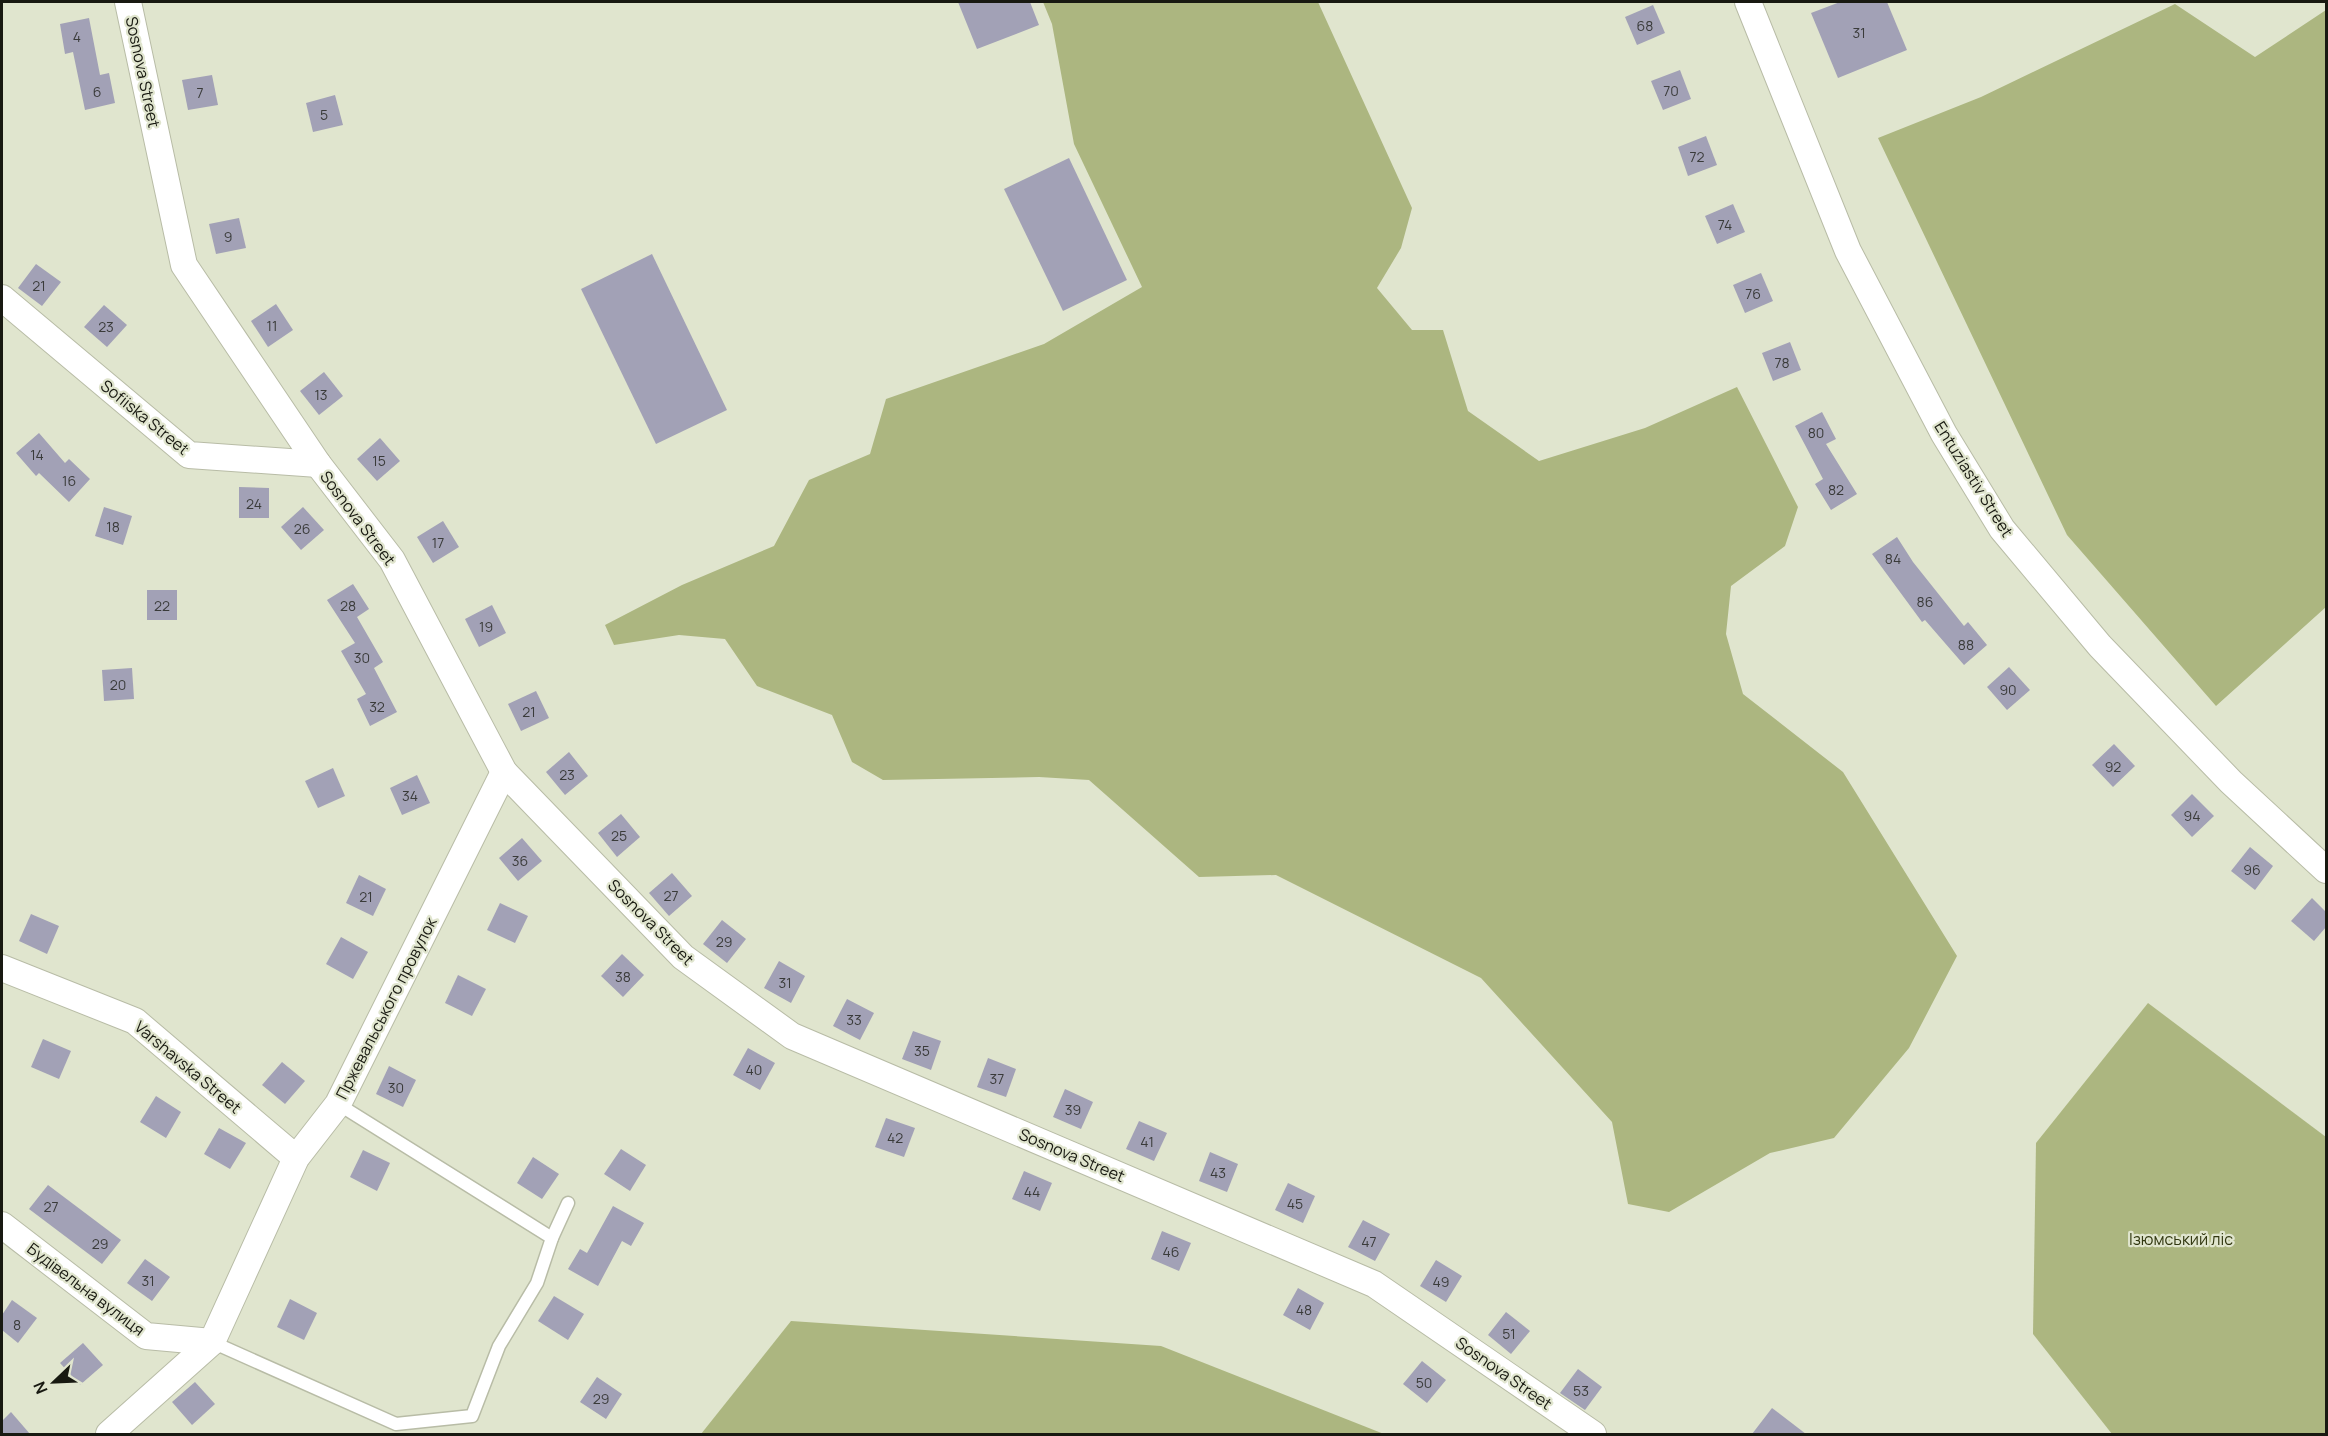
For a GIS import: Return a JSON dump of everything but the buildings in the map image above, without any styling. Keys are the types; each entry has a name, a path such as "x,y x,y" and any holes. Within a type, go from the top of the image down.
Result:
{"street":[{"name":"Sosnova Street","path":"129,2 184,265 318,464 392,560 504,772 683,957 792,1036 1374,1284 1593,1434"},
{"name":"Entuziastiv Street","path":"1748,2 1848,251 1944,434 2002,529 2109,654 2231,783 2326,870"},
{"name":"Sofiiska Street","path":"2,298 189,455 318,464"},
{"name":"Пржевальського провулок","path":"109,1434 212,1342 296,1158 338,1104 504,772"},
{"name":"Varshavska Street","path":"2,968 135,1021 296,1158"},
{"name":"Будівельна вулиця","path":"2,1225 146,1336 212,1342"}],"lane":[{"path":"338,1104 552,1238"},
{"path":"212,1342 396,1424 472,1416 499,1346 537,1283 552,1238 568,1203"}],"green space":[{"path":"1043,2 1318,2 1412,208 1401,248 1377,288 1412,330 1443,330 1468,411 1539,461 1645,428 1737,387 1798,507 1785,546 1731,586 1726,634 1743,694 1843,772 1957,956 1909,1048 1834,1138 1770,1153 1669,1212 1628,1204 1612,1122 1481,978 1276,875 1199,877 1089,780 1039,777 883,780 852,762 832,715 757,686 725,639 679,635 614,645 605,625 682,585 774,546 809,480 870,454 886,399 1044,344 1142,287 1074,144 1052,24"},
{"path":"2175,4 2255,57 2326,10 2326,607 2216,706 2067,535 1878,138 1981,97"},
{"name":"Ізюмський ліс","path":"2148,1003 2326,1137 2326,1434 2112,1434 2033,1334 2036,1143"},
{"path":"791,1321 1161,1346 1384,1434 701,1434"}]}
